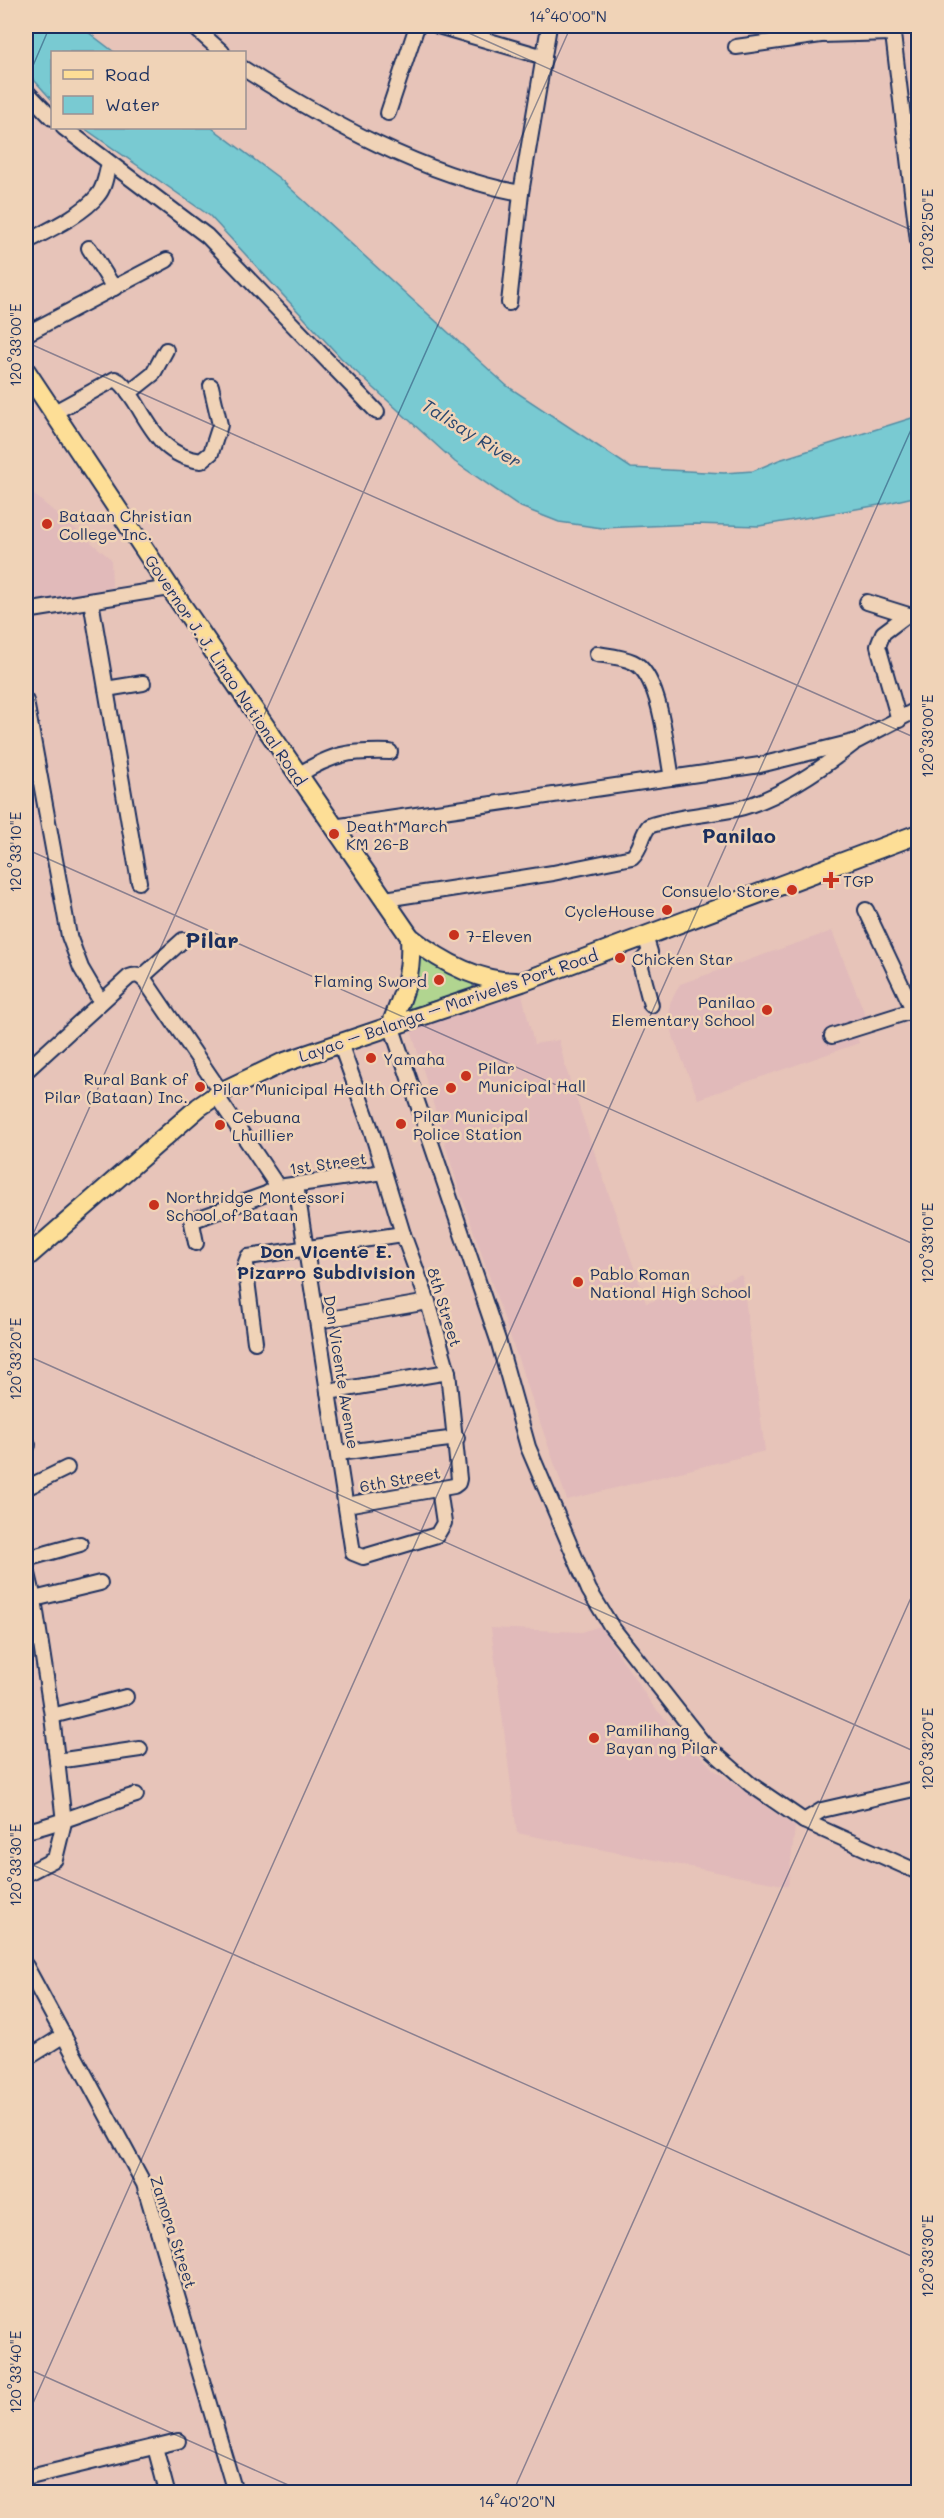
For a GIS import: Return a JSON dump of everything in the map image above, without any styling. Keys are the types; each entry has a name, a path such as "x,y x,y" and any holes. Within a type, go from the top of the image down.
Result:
{"main road":[{"name":"Governor J. J. Linao National Road","path":"28,382 53,413 298,776 410,937 444,960 477,975 522,982"},
{"name":"Layac – Balanga – Mariveles Port Road","path":"26,1258 94,1196 218,1093 277,1065 522,982 918,834"},
{"path":"391,1025 407,986 411,961 410,937"}],"street":[{"path":"193,26 221,51"},
{"path":"388,113 417,26"},
{"path":"438,26 544,57"},
{"path":"509,303 522,193 549,26"},
{"path":"736,47 821,35 892,29 915,178 918,241"},
{"path":"246,70 286,96 428,167 475,183 522,193"},
{"path":"26,91 51,116"},
{"path":"65,129 207,236 376,412"},
{"path":"26,242 66,219 97,197 104,185 109,164"},
{"path":"90,248 114,288"},
{"path":"26,334 167,260"},
{"path":"129,393 153,374 166,350"},
{"path":"53,413 115,380 120,382 129,393 165,447 179,455 201,461 211,453 220,425 211,386"},
{"path":"26,611 170,588"},
{"path":"91,601 139,882"},
{"path":"867,602 913,617"},
{"path":"899,720 878,646 884,633 913,617"},
{"path":"597,654 634,662 649,676 657,696 672,778"},
{"path":"106,688 143,683"},
{"path":"26,701 69,936 81,968 101,1002"},
{"path":"333,827 760,765 856,741 918,709"},
{"path":"385,899 553,873 632,857 638,852 649,826 749,806 802,779 833,760 856,741"},
{"path":"298,776 315,764 344,753 390,752"},
{"path":"832,1036 917,1013 866,910"},
{"path":"645,936 650,952 648,957 642,961 641,967 651,1005"},
{"path":"142,977 183,940"},
{"path":"26,1071 129,976 142,977 278,1186 266,1194 194,1220 192,1223 196,1243"},
{"path":"391,1025 498,1340 528,1448 590,1590 610,1626 703,1743 750,1784 804,1821 918,1872"},
{"name":"8th Street","path":"340,1043 428,1302 448,1372 456,1438 458,1483"},
{"name":"1st Street","path":"278,1186 384,1172"},
{"name":"Don Vicente Avenue","path":"296,1185 353,1553 363,1557 437,1535 444,1523 439,1489"},
{"path":"255,1342 245,1265 248,1257 403,1234"},
{"path":"318,1321 428,1302"},
{"path":"328,1392 448,1372"},
{"path":"338,1453 456,1438"},
{"path":"26,1488 67,1468"},
{"name":"6th Street","path":"346,1505 439,1489 458,1483"},
{"path":"26,1559 80,1544"},
{"path":"26,1565 34,1599 52,1716 64,1822 55,1859 26,1874"},
{"path":"34,1599 100,1583"},
{"path":"52,1716 126,1697"},
{"path":"57,1761 140,1749"},
{"path":"804,1821 822,1810 918,1788"},
{"path":"26,1831 64,1822 136,1795"},
{"name":"Zamora Street","path":"26,1966 144,2184 235,2493"},
{"path":"26,2059 64,2035"},
{"path":"26,2478 178,2441"},
{"path":"154,2447 167,2493"}],"shaded area":[{"name":"Bataan Christian College Inc.","path":"26,488 111,559 112,587 26,605"},
{"name":"Panilao Elementary School","path":"832,931 867,1019 853,1024 859,1043 698,1099 674,1039 669,1018 670,1003 680,984"},
{"name":"Pablo Roman National High School","path":"522,994 534,1044 559,1040 565,1066 646,1303 742,1275 765,1451 567,1500 457,1183 411,1030"},
{"name":"Pamilihang Bayan ng Pilar","path":"600,1626 653,1706 713,1769 795,1827 788,1886 517,1833 491,1628 582,1632"}],"green space":[{"path":"415,945 473,980 473,989 402,1011 417,976"}],"water":[{"path":"26,26 80,26 113,51 51,51 51,99 26,71"},
{"name":"Talisay River","path":"85,129 213,129 279,178 507,386 631,468 724,473 753,471 779,460 918,416 918,496 759,526 695,524 602,528 559,522 521,507 455,462 341,358 210,216"}],"place":[{"name":"Bataan Christian College Inc.","path":"47,524"},
{"name":"Death March KM 26-B","path":"334,834"},
{"name":"TGP","path":"831,880"},
{"name":"Consuelo Store","path":"792,890"},
{"name":"CycleHouse","path":"667,910"},
{"name":"7-Eleven","path":"454,935"},
{"name":"Chicken Star","path":"620,958"},
{"name":"Flaming Sword","path":"439,980"},
{"name":"Panilao Elementary School","path":"767,1010"},
{"name":"Yamaha","path":"371,1058"},
{"name":"Pilar Municipal Hall","path":"466,1076"},
{"name":"Rural Bank of Pilar (Bataan) Inc.","path":"200,1087"},
{"name":"Pilar Municipal Health Office","path":"451,1088"},
{"name":"Pilar Municipal Police Station","path":"401,1124"},
{"name":"Cebuana Lhuillier","path":"220,1125"},
{"name":"Northridge Montessori School of Bataan","path":"154,1205"},
{"name":"Pablo Roman National High School","path":"578,1282"},
{"name":"Pamilihang Bayan ng Pilar","path":"594,1738"}],"district":[{"name":"Panilao","path":"739,835"},
{"name":"Pilar","path":"212,939"},
{"name":"Don Vicente E. Pizarro Subdivision","path":"326,1261"}]}
